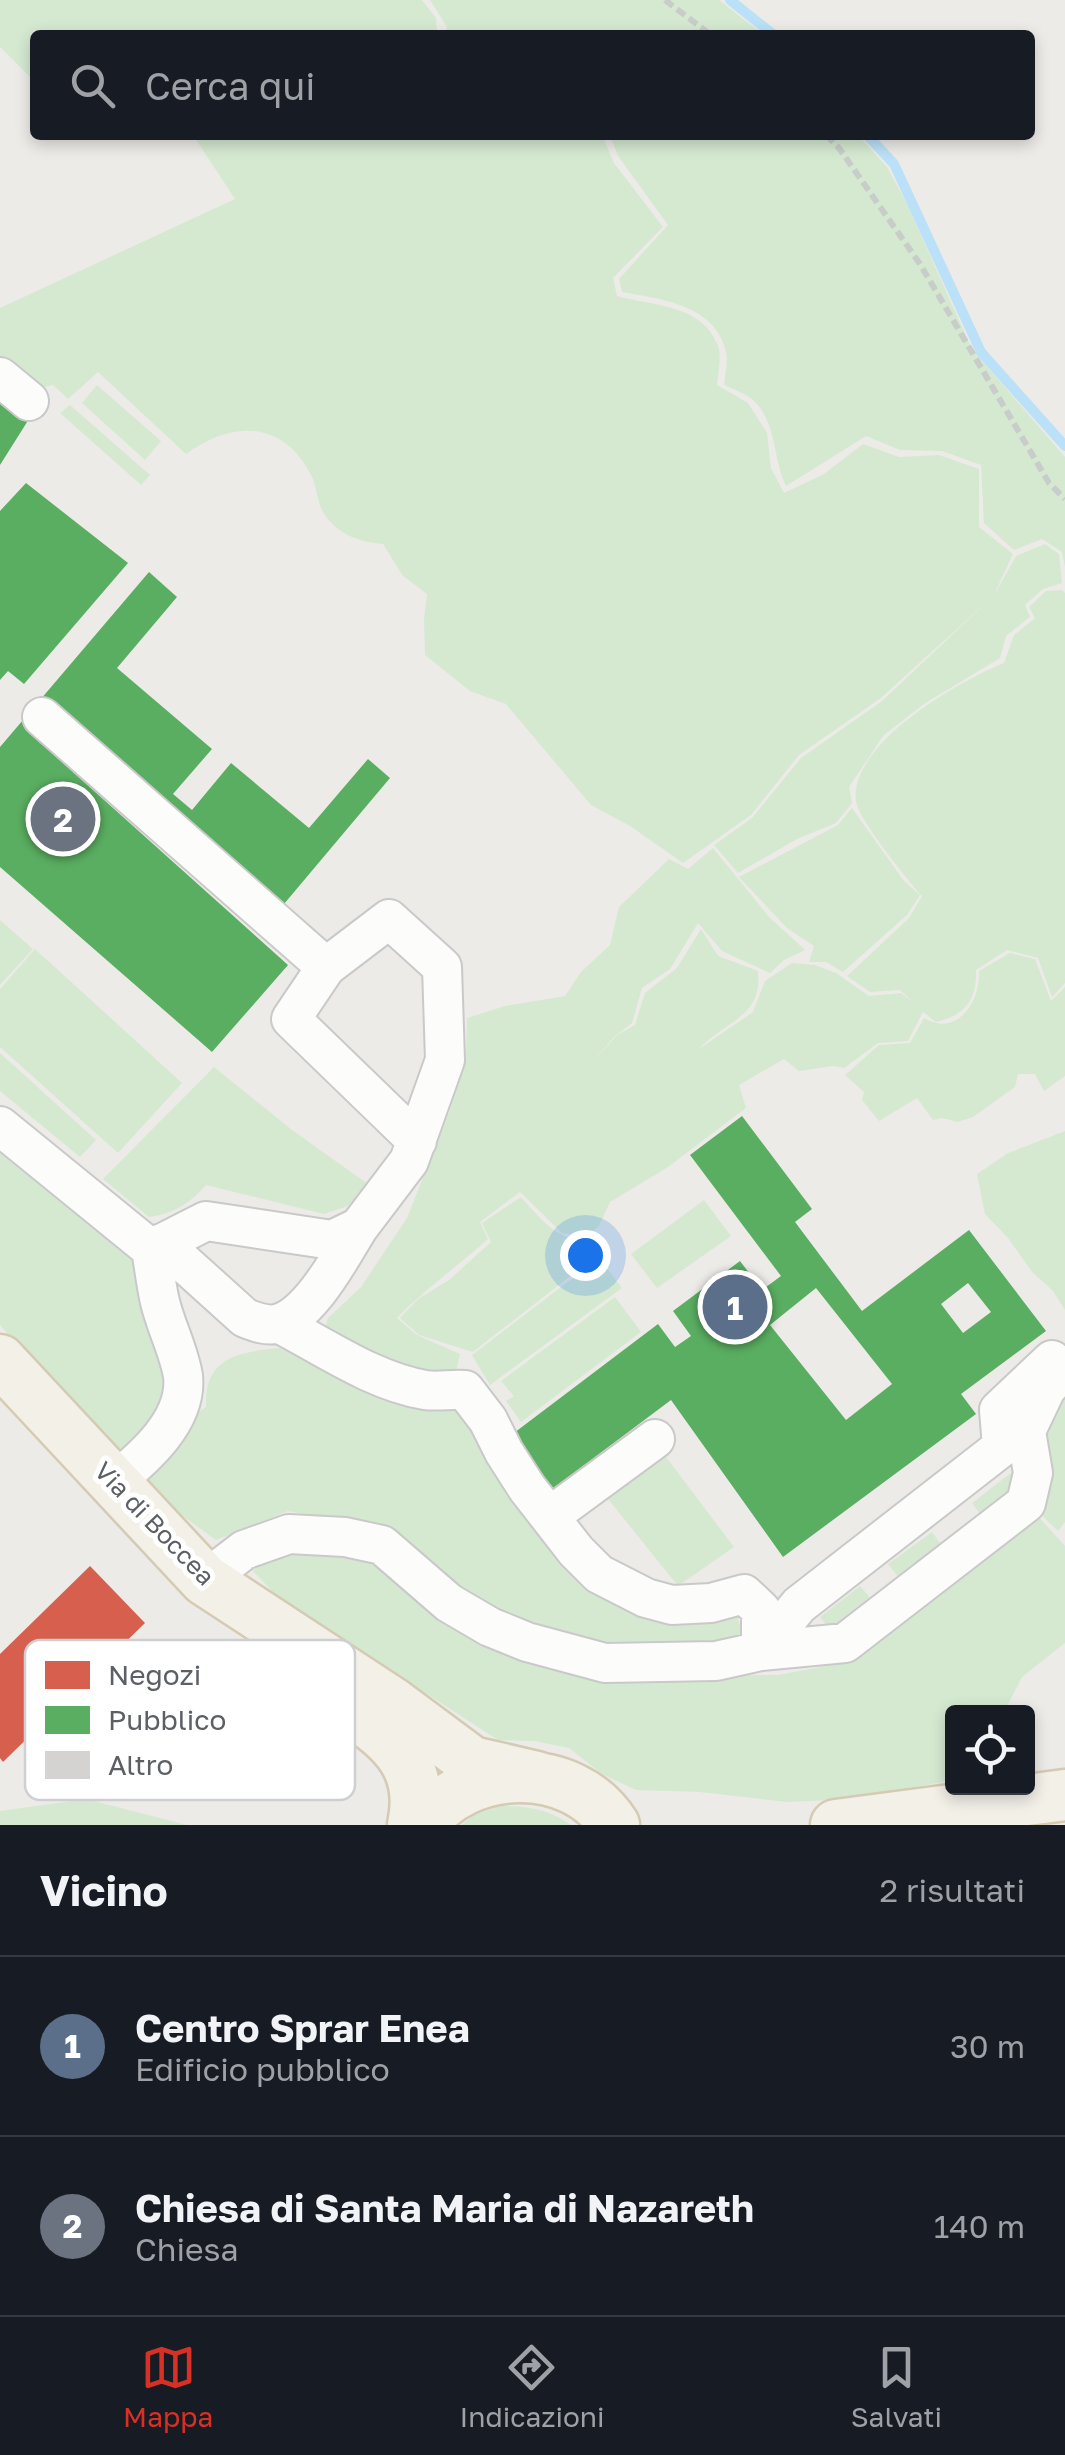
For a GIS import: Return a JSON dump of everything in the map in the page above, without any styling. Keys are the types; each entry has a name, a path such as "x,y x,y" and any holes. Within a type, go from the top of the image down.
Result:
{"main road":[{"name":"Via di Boccea","path":"0,1360 206,1580 297,1640"},
{"name":"Via di Boccea","path":"0,1398 146,1566 238,1640"},
{"name":"Via di Boccea","path":"355,1678 472,1762 537,1777 577,1792 622,1823"},
{"name":"Via di Boccea","path":"355,1714 380,1730 404,1757 418,1798 414,1825"},
{"path":"422,1825 431,1812 462,1790 499,1777 537,1777"},
{"path":"836,1825 1065,1795"}],"street":[{"path":"0,377 29,400"},
{"path":"42,717 326,967"},
{"path":"280,1324 325,1284 359,1227 409,1161 445,1060 442,967 389,919 326,967 291,1020 416,1141"},
{"path":"0,1126 245,1318 262,1324 280,1324 366,1370 392,1379 428,1390 465,1390 488,1420 527,1488 599,1574 646,1598 672,1605 744,1594 762,1610 761,1651"},
{"path":"157,1246 206,1221 332,1240 359,1227"},
{"path":"114,1482 146,1457 174,1417 182,1397 182,1375 160,1302 157,1246"},
{"path":"761,1651 799,1605 1002,1447 998,1410 1063,1350 1065,1353"},
{"path":"206,1580 244,1550 289,1534 344,1536 382,1545 450,1603 490,1627 604,1664 716,1661 761,1651 845,1643 1026,1503 1033,1474 1026,1431 1046,1389 1065,1368"},
{"path":"550,1516 654,1439"}],"path":[{"path":"664,0 704,30"},
{"path":"831,140 920,264 1049,483 1065,499"}],"green space":[{"path":"0,0 422,0 436,18 437,30 30,30 30,77 0,47"},
{"path":"430,0 719,0 758,30 447,30"},
{"path":"196,140 604,140 614,163 663,227 613,278 617,296 689,314 711,332 719,350 717,385 748,403 767,433 771,468 784,493 824,474 863,444 899,457 939,455 979,469 979,527 1013,554 993,597 1016,556 1045,544 1059,554 1062,583 1043,589 1025,605 1030,617 1006,636 1000,658 924,704 883,736 849,787 852,803 836,823 797,839 738,873 714,845 752,818 801,758 882,701 990,599 881,698 799,755 751,815 683,863 630,826 591,805 506,704 470,691 425,655 427,594 403,576 383,544 350,536 329,520 311,475 286,444 271,435 238,431 221,435 186,454 98,372 68,399 53,385 35,390 0,360 0,308 235,199"},
{"path":"612,140 863,140 887,167 907,204 972,349 1065,457 1065,567 1062,552 1042,539 1014,550 984,523 981,465 942,451 900,450 866,436 786,486 761,410 748,396 724,385 726,352 711,324 685,307 622,292 619,279 668,225 618,156"},
{"path":"97,385 161,441 145,460 82,403"},
{"path":"70,405 150,475 141,485 60,413"},
{"path":"1062,590 1065,983 1052,997 1038,958 1007,950 976,970 972,997 962,1010 936,1022 923,1012 908,1041 878,1043 844,1068 799,1071 784,1059 739,1085 746,1108 668,1167 610,1202 599,1226 586,1237 562,1233 520,1192 480,1222 488,1239 397,1318 417,1335 460,1354 454,1380 424,1382 323,1335 328,1318 361,1287 407,1218 450,1110 466,1056 467,1018 505,1006 565,996 581,972 610,945 619,907 669,859 688,869 713,848 769,917 805,950 784,960 770,973 722,951 698,923 670,969 642,988 632,1023 614,1037 591,1064 617,1035 635,1025 645,993 677,968 701,929 718,956 758,971 758,986 748,1009 699,1049 753,1012 765,981 792,963 815,965 836,973 869,996 901,993 914,1003 900,990 870,992 847,976 909,918 922,896 895,864 859,809 859,779 870,758 910,717 961,684 1004,663 1014,635 1035,618 1029,607 1046,591"},
{"path":"852,808 904,881 920,895 907,915 843,972 826,962 809,962 814,946 787,928 739,877 838,825"},
{"path":"0,920 33,949 0,985"},
{"path":"35,949 182,1083 118,1153 0,1047 0,989"},
{"path":"1010,953 1035,959 1051,1001 1065,987 1065,1076 1044,1091 1035,1074 1018,1074 1015,1087 973,1117 958,1122 933,1120 917,1098 879,1121 862,1100 864,1092 845,1075 879,1045 910,1043 924,1018 936,1023 956,1020 976,994 979,971"},
{"path":"0,1053 96,1140 80,1157 0,1091"},
{"path":"214,1067 368,1184 348,1206 324,1214 206,1185 180,1207 149,1217 103,1179"},
{"path":"1065,1131 1065,1310 985,1214 977,1174 1008,1153"},
{"path":"0,1148 130,1246 170,1387 136,1449 109,1455 0,1325"},
{"path":"521,1197 558,1232 587,1241 596,1256 473,1352 419,1335 400,1318 418,1299 449,1280 491,1242 482,1223"},
{"path":"704,1200 731,1236 657,1288 631,1254"},
{"path":"599,1258 622,1288 490,1385 472,1355"},
{"path":"615,1297 641,1332 521,1422 506,1401 514,1396 501,1381"},
{"path":"277,1348 314,1350 459,1400 568,1571 596,1593 737,1616 747,1645 635,1656 493,1625 389,1530 288,1511 216,1540 165,1503 145,1477 188,1419 206,1407 210,1378 217,1368 248,1352"},
{"path":"1065,1385 1065,1522 1058,1531 1034,1508 1038,1434"},
{"path":"666,1457 734,1547 678,1586 608,1499"},
{"path":"1016,1469 1026,1482 982,1517 972,1503"},
{"path":"1037,1515 1065,1546 1065,1643 1022,1677 1008,1705 945,1705 945,1781 854,1799 787,1802 700,1792 636,1790 602,1774 569,1748 534,1741 498,1740 427,1694 377,1668 355,1652 355,1640 339,1640 274,1593 253,1571 271,1552 355,1544 421,1596 709,1675 778,1675 837,1664"},
{"path":"932,1532 943,1547 900,1579 888,1564"},
{"path":"860,1586 872,1600 832,1632 820,1617"},
{"path":"90,1800 187,1825 0,1825 0,1811"},
{"path":"501,1806 538,1810 571,1825 462,1825 474,1815"}],"building: Negozi":[{"path":"90,1566 145,1623 128,1640 25,1640 25,1740 3,1762 0,1654"}],"building: Pubblico":[{"path":"0,392 29,419 0,465"},
{"path":"26,483 128,563 24,684 8,671 0,680 0,511"},
{"path":"149,572 177,597 117,668 212,749 173,794 192,810 231,763 309,828 368,759 390,778 284,904 49,700 25,729 288,965 212,1052 0,867 0,747"},
{"path":"742,1116 812,1209 795,1222 862,1311 969,1230 1046,1331 961,1394 976,1414 783,1557 671,1400 543,1496 502,1442 658,1324 675,1347 691,1336 673,1311 740,1261 762,1290 781,1276 690,1155","holes":["968,1283 991,1312 963,1333 941,1304","816,1288 892,1384 846,1420 770,1325"]}],"waterway":[{"path":"730,0 768,30"},
{"path":"872,140 894,164 981,352 1065,446"}],"place":[{"name":"Chiesa di Santa Maria di Nazareth","path":"63,819"},
{"name":"Centro Sprar Enea","path":"735,1307"}]}
